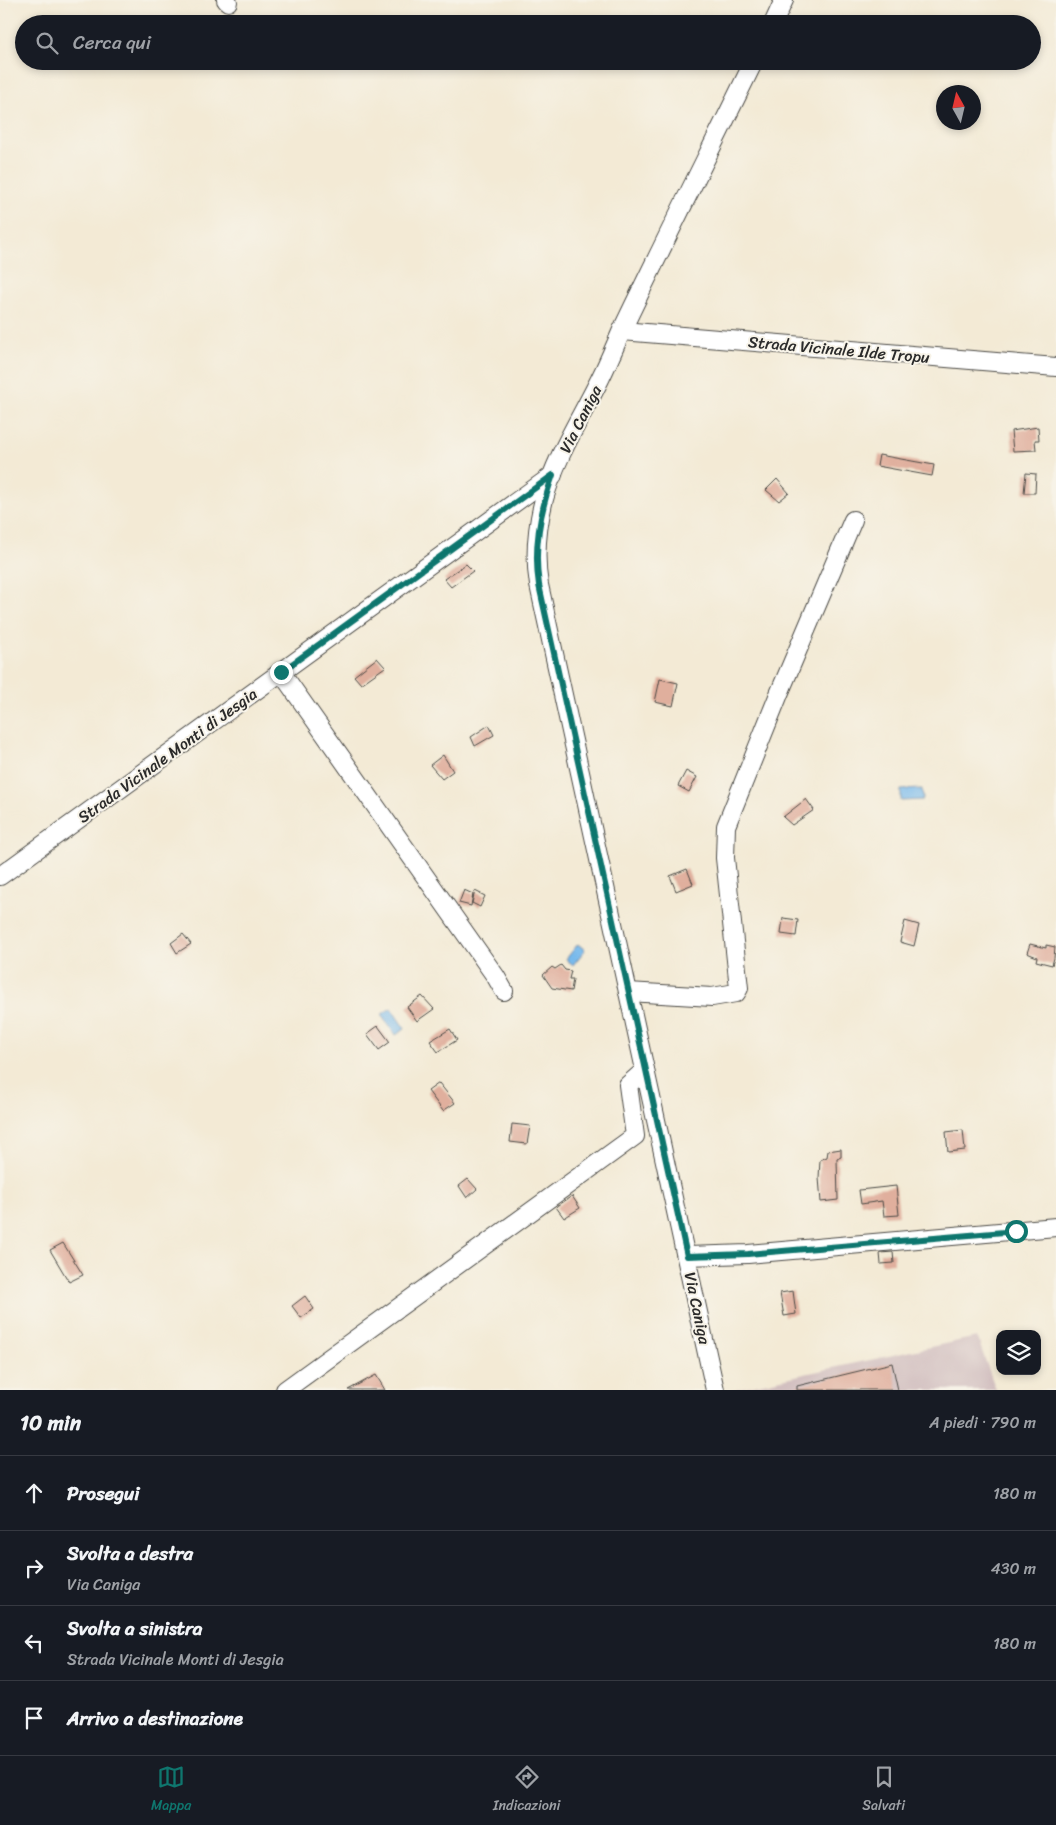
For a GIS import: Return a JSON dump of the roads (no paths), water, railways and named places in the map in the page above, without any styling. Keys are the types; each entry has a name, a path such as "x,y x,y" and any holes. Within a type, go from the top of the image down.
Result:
{"street":[{"path":"777,15 784,0"},
{"name":"Via Caniga","path":"715,1390 536,567 539,522 545,497 569,437 600,378 750,70"},
{"name":"Strada Vicinale Ilde Tropu","path":"622,331 1056,367"},
{"name":"Strada Vicinale Monti di Jesgia","path":"0,876 553,475"},
{"path":"628,992 712,996 736,992 739,988 725,858 726,826 779,694 853,520"},
{"path":"281,672 504,991"},
{"path":"285,1390 635,1136 628,1085 646,1070"},
{"path":"687,1256 757,1253 1056,1227"}],"water":[{"path":"922,789 923,800 901,801 901,790"},
{"path":"578,944 585,950 573,965 566,959"},
{"path":"391,1008 405,1029 396,1035 381,1015"}]}
